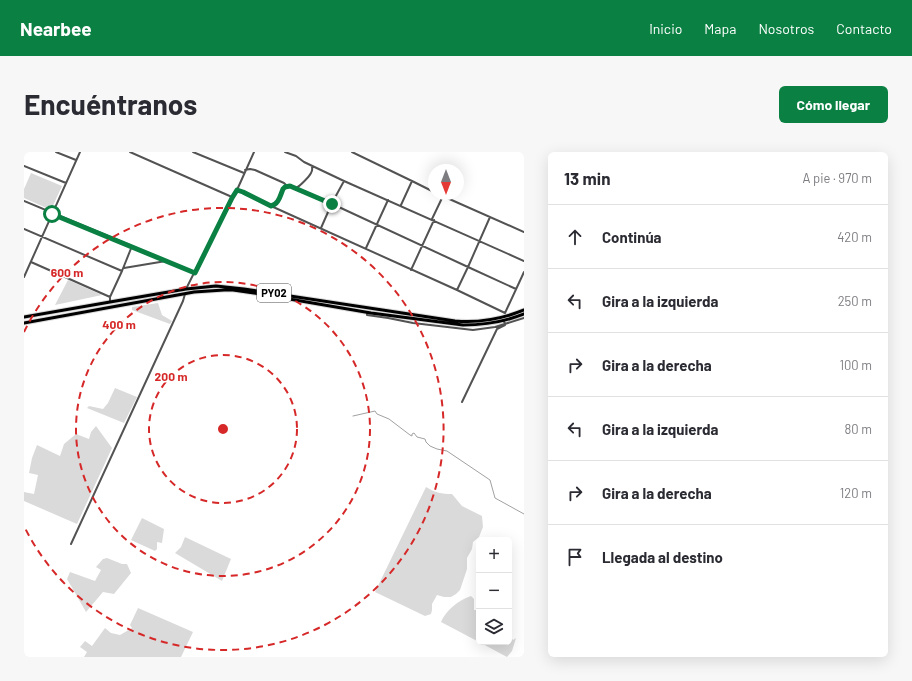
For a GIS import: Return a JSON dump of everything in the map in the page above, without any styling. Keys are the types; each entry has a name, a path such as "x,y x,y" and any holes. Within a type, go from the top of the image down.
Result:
{"highway":[{"name":"PY02","path":"24,317 186,289 216,286 239,288 455,321 478,322 505,319 524,310"},
{"name":"PY02","path":"24,323 185,294 233,290 366,312 463,325 478,325 524,314"}],"street":[{"path":"56,152 76,160"},
{"path":"24,277 80,152"},
{"path":"130,152 232,198"},
{"path":"193,152 244,172 250,169 255,170 288,186 296,188 377,224 516,289"},
{"path":"186,289 237,190 254,152"},
{"path":"286,152 344,181 524,261"},
{"path":"352,152 428,189"},
{"path":"24,166 66,183"},
{"path":"296,188 310,174 312,166"},
{"path":"321,228 344,181"},
{"path":"401,206 412,181"},
{"path":"271,206 277,203 283,189 288,186"},
{"path":"237,190 457,290 505,319 524,318"},
{"path":"366,248 388,200"},
{"path":"411,270 441,200"},
{"path":"452,200 524,232"},
{"path":"24,201 195,273"},
{"path":"457,290 490,217"},
{"path":"24,229 122,271"},
{"path":"110,302 110,297 124,268 132,246"},
{"path":"124,268 168,261"},
{"path":"31,262 110,297"},
{"path":"462,402 497,329 505,319 524,272"},
{"path":"71,544 185,294"}],"shaded area":[{"path":"31,173 62,186 51,210 24,198 24,189"},
{"path":"68,280 102,295 55,305"},
{"path":"158,303 162,315 172,321 170,324 132,310 132,307"},
{"path":"115,388 137,397 124,423 87,408 89,406 103,409 108,403"},
{"path":"96,426 112,448 77,524 24,501 24,492 34,494 38,475 29,473 32,458 37,445 60,456 64,444 76,434 89,439 91,432"},
{"path":"426,487 439,493 452,494 462,506 482,516 483,527 479,537 476,537 476,540 473,542 472,549 467,558 467,569 460,590 451,597 437,595 432,604 431,614 425,616 375,592"},
{"path":"142,518 164,529 162,543 157,542 157,549 155,551 131,540"},
{"path":"185,537 231,559 222,581 175,553 181,547"},
{"path":"107,558 122,564 127,564 131,573 114,594 103,592 86,612 67,579 70,572 95,581 101,570 96,567 103,559"},
{"path":"471,596 474,599 474,610 476,610 476,640 441,622 446,613 462,600"},
{"path":"138,608 193,632 181,657 84,657 87,652 80,647 85,641 92,646 105,628 111,633 120,635 132,628 130,625"},
{"path":"516,638 512,651 507,657 485,645 512,645 512,639 513,640"}],"waterway":[{"path":"353,416 375,411 377,414 389,419 410,435 412,436 414,433 417,437 425,439 430,446 447,451 490,480 495,498 524,514"}],"route":[{"path":"52,214 195,273 237,190 271,206 277,203 285,187 293,186 332,204"}]}
